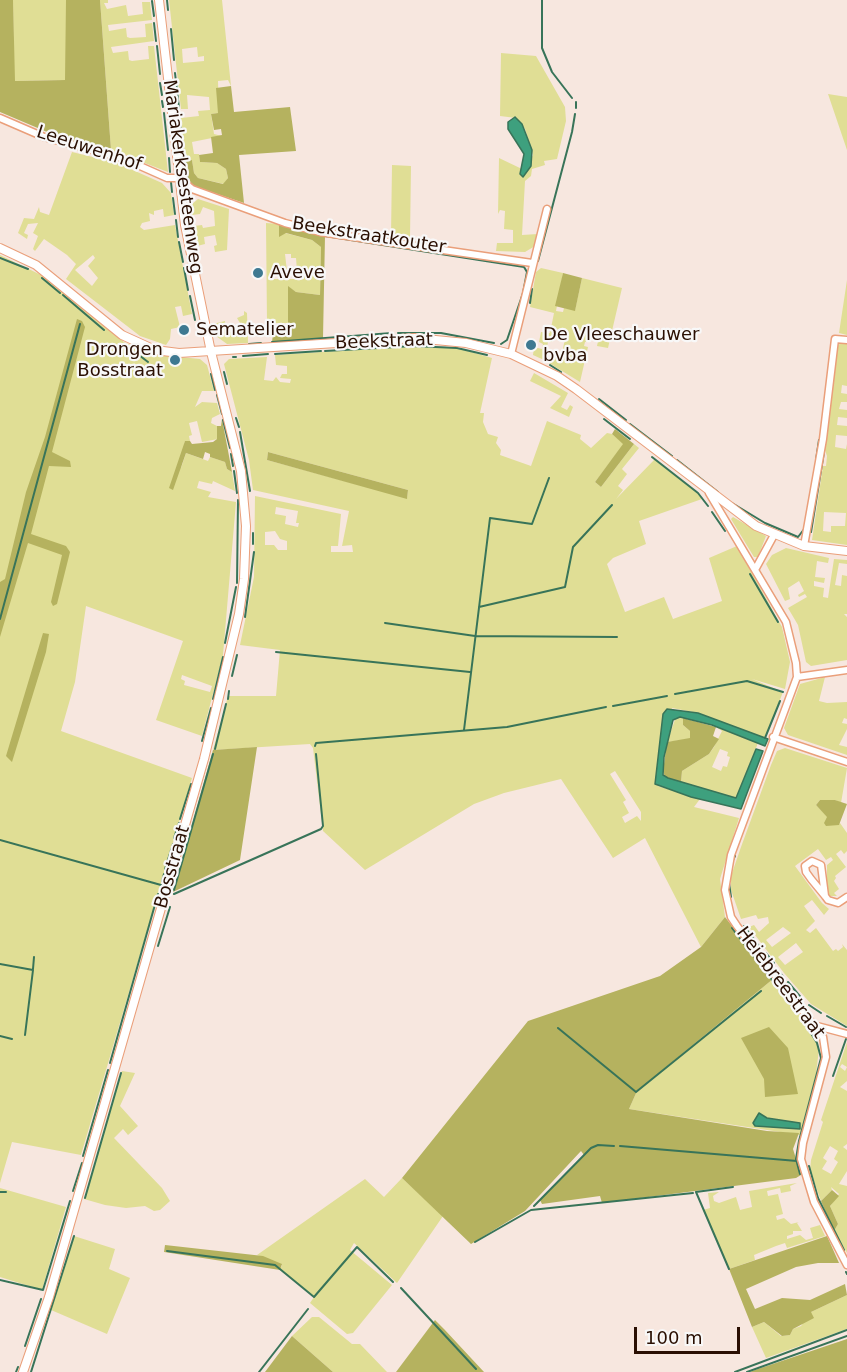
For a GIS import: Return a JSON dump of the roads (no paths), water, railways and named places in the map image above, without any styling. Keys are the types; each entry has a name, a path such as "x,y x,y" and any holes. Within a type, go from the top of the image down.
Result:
{"street":[{"name":"Mariakerksesteenweg","path":"159,0 178,178 211,352"},
{"name":"Leeuwenhof","path":"0,118 44,137 122,158 167,178 178,178"},
{"name":"Beekstraatkouter","path":"178,178 192,189 315,231 532,263"},
{"path":"511,354 547,209"},
{"name":"Beekstraat","path":"0,248 38,266 122,335 155,350 179,353 211,352 415,338 466,343 511,354 557,376 576,389 742,518 774,535 804,546 847,551"},
{"path":"804,546 823,438 835,339 847,340"},
{"name":"Bosstraat","path":"23,1372 49,1297 169,883 206,750 239,614 244,579 246,526 244,500 229,419 211,352"},
{"path":"709,493 756,568 786,622 797,676 847,670"},
{"path":"756,568 774,535"},
{"name":"Heiebreestraat","path":"797,676 773,737 725,878 726,901 732,916 823,1037 826,1057 803,1143 801,1159 814,1202 847,1265"},
{"path":"773,737 847,762"},
{"path":"825,896 821,865 812,861 805,866 806,872 825,896 832,903 838,903 847,897"},
{"path":"816,1026 847,1034"}],"waterway":[{"path":"167,0 168,10"},
{"path":"542,0 542,48 552,72 572,98"},
{"path":"152,1 154,16"},
{"path":"154,23 156,41"},
{"path":"171,29 174,60"},
{"path":"157,46 160,74"},
{"path":"175,73 179,108"},
{"path":"160,83 162,95"},
{"path":"162,101 163,107"},
{"path":"576,102 576,108"},
{"path":"164,113 168,150"},
{"path":"179,114 181,133"},
{"path":"538,261 575,114"},
{"path":"182,139 183,149"},
{"path":"184,154 188,184"},
{"path":"169,158 170,172"},
{"path":"171,182 172,192"},
{"path":"188,194 191,217"},
{"path":"173,198 175,214"},
{"path":"176,220 178,237"},
{"path":"192,226 193,232"},
{"path":"325,236 524,267 527,272 523,293 507,340 501,344"},
{"path":"179,242 183,262"},
{"path":"0,258 28,269"},
{"path":"184,268 188,290"},
{"path":"42,278 60,293"},
{"path":"530,303 532,289"},
{"path":"63,295 104,330"},
{"path":"190,296 195,320"},
{"path":"0,619 80,324"},
{"path":"272,342 392,333"},
{"path":"398,333 441,333 494,343"},
{"path":"249,344 261,343"},
{"path":"325,351 414,346 457,348 487,355"},
{"path":"275,354 321,351"},
{"path":"135,352 148,362"},
{"path":"243,356 268,354"},
{"path":"550,365 561,372"},
{"path":"224,372 227,384"},
{"path":"211,374 215,390"},
{"path":"217,395 222,414"},
{"path":"599,399 626,420"},
{"path":"236,418 239,427"},
{"path":"604,419 630,439"},
{"path":"223,420 230,448"},
{"path":"630,424 672,456"},
{"path":"240,432 250,491"},
{"path":"816,460 819,440"},
{"path":"811,532 824,452"},
{"path":"231,454 233,466"},
{"path":"652,457 698,493 708,506"},
{"path":"677,460 718,492"},
{"path":"234,471 237,493"},
{"path":"464,730 490,518 532,524 549,478"},
{"path":"237,583 238,500"},
{"path":"732,503 765,523 798,537 805,528"},
{"path":"479,607 565,587 573,547 612,505"},
{"path":"712,512 725,531"},
{"path":"253,533 253,544"},
{"path":"245,617 254,552"},
{"path":"750,574 778,622"},
{"path":"225,643 236,587"},
{"path":"385,623 475,636 617,637"},
{"path":"276,652 470,672"},
{"path":"232,676 237,655"},
{"path":"213,699 223,657"},
{"path":"675,694 747,681 783,692"},
{"path":"228,699 229,691"},
{"path":"613,706 667,696"},
{"path":"765,738 780,701"},
{"path":"215,749 226,704"},
{"path":"315,746 316,743 507,727 606,707"},
{"path":"202,741 211,708"},
{"path":"174,890 213,754"},
{"path":"174,894 321,829 323,826 316,754"},
{"path":"180,819 191,784"},
{"path":"174,838 179,823"},
{"path":"0,840 161,885"},
{"path":"165,869 173,844"},
{"path":"732,862 735,856"},
{"path":"162,881 164,874"},
{"path":"729,883 731,897"},
{"path":"110,1063 158,894"},
{"path":"158,946 170,907"},
{"path":"744,926 760,947"},
{"path":"732,928 796,1011"},
{"path":"766,953 774,963"},
{"path":"33,969 34,957"},
{"path":"0,964 33,970 25,1035"},
{"path":"779,971 784,978"},
{"path":"788,982 803,1000"},
{"path":"558,1028 636,1092 761,991"},
{"path":"809,1005 821,1013"},
{"path":"827,1016 846,1027"},
{"path":"800,1174 796,1159 799,1141 821,1058 817,1043 801,1017"},
{"path":"0,1036 12,1039"},
{"path":"833,1076 846,1039"},
{"path":"83,1156 108,1070"},
{"path":"85,1198 121,1073"},
{"path":"534,1206 591,1148 598,1145 614,1146"},
{"path":"620,1146 797,1161"},
{"path":"73,1191 82,1163"},
{"path":"809,1166 818,1198 844,1250"},
{"path":"729,1269 696,1192 733,1187"},
{"path":"0,1192 6,1192"},
{"path":"475,1242 531,1210 693,1193"},
{"path":"0,1280 43,1290 70,1201"},
{"path":"31,1372 74,1236"},
{"path":"167,1251 275,1265 314,1297 357,1247 393,1282"},
{"path":"401,1288 476,1369"},
{"path":"25,1346 41,1299"},
{"path":"259,1372 308,1309"},
{"path":"735,1372 847,1330"},
{"path":"747,1372 847,1336"},
{"path":"16,1372 18,1367"}],"place":[{"name":"Aveve","path":"258,273"},
{"name":"Sematelier","path":"184,330"},
{"name":"De Vleeschauwer bvba","path":"531,345"},
{"name":"Drongen Bosstraat","path":"175,360"}]}
